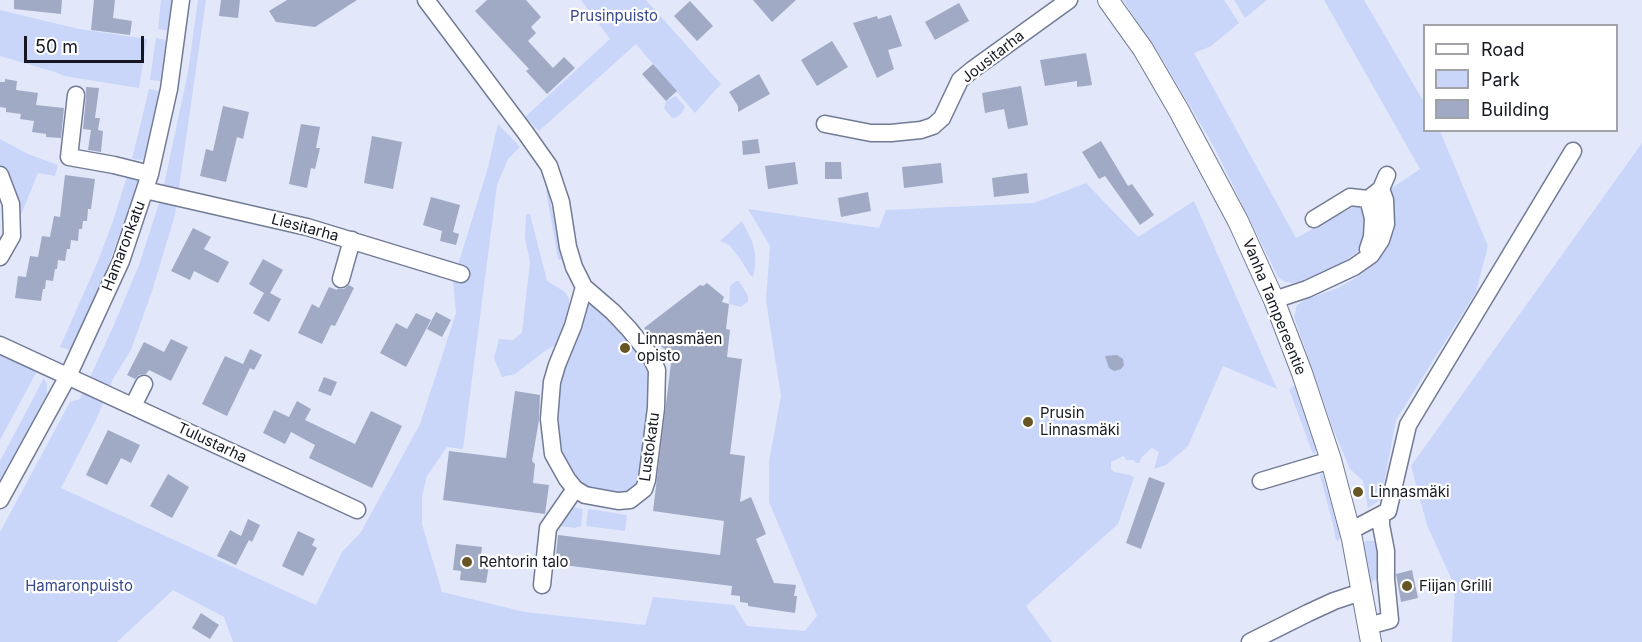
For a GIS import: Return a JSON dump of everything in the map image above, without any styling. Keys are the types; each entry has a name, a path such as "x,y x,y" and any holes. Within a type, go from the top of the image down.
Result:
{"main road":[{"name":"Vanha Tampereentie","path":"1108,0 1143,49 1178,109 1238,221 1274,300 1302,373 1331,460 1350,531 1369,634"}],"street":[{"name":"Hamaronkatu","path":"0,500 68,376 120,261 148,182 169,88 182,0"},
{"name":"Lustokatu","path":"426,0 549,166 561,202 568,247 574,267 584,287 620,320 650,355 657,370 658,387 650,464 644,489 630,500 618,501 585,495 575,489"},
{"name":"Jousitarha","path":"825,124 871,133 921,130 933,126 942,118 960,80 1069,0"},
{"name":"Liesitarha","path":"76,95 69,157 114,165 148,182 452,267"},
{"path":"1350,531 1388,511 1408,425 1573,151"},
{"path":"0,175 11,204 12,236 0,256"},
{"path":"1274,300 1307,289 1354,267 1371,255 1381,240 1386,224 1385,200 1378,188 1350,197 1314,219"},
{"path":"341,279 352,240"},
{"path":"542,585 548,528 575,489 559,466 554,454 549,419 552,382 573,326 584,287"},
{"name":"Tulustarha","path":"0,345 357,510"},
{"path":"133,406 144,384"},
{"path":"1261,482 1331,460"},
{"path":"1369,634 1390,620 1386,551 1381,516"},
{"path":"1250,642 1334,601 1361,592"}],"green space":[{"path":"161,0 172,0 169,31 158,29"},
{"name":"Hamaronpuisto","path":"198,0 206,0 175,215 131,350 113,379 96,420 61,488 316,605 342,552 361,532 420,424 456,313 453,281 487,171 498,124 520,147 508,159 497,185 463,449 447,447 427,476 422,496 422,524 442,592 525,612 645,625 653,597 734,605 747,626 805,631 817,616 769,502 769,461 781,396 766,301 770,246 748,209 879,228 886,210 1034,203 1086,183 1138,237 1194,201 1277,389 1223,366 1188,446 1166,465 1154,469 1159,452 1152,448 1139,463 1126,460 1124,456 1111,462 1111,469 1114,472 1134,478 1118,524 1026,606 1052,642 233,642 224,617 173,590 117,642 0,642 0,532 70,402 80,399 139,265 162,194 188,72"},
{"name":"Prusinpuisto","path":"581,0 646,0 721,84 695,113 636,44 539,131 525,117 610,39"},
{"path":"1123,0 1224,0 1239,23 1211,46 1194,53 1296,238 1355,206 1365,209 1369,220 1364,243 1358,251 1325,272 1293,283 1285,282 1278,277 1214,147 1161,57"},
{"path":"1234,0 1267,0 1245,18"},
{"path":"1324,0 1364,0 1423,100 1423,132 1440,132 1488,246 1476,292 1396,420 1381,499 1368,508 1363,481 1350,469 1333,429 1294,317 1297,305 1338,288 1373,265 1384,249 1389,190 1420,169"},
{"path":"0,10 79,29 147,39 139,88 64,76 0,56"},
{"path":"156,38 166,40 160,81 150,80"},
{"path":"149,89 159,91 143,160 132,159"},
{"path":"676,96 685,107 681,114 672,118 664,108 666,101"},
{"path":"0,139 28,154 58,165 55,176 38,173 18,222 0,169"},
{"path":"1642,143 1642,642 1452,642 1455,587 1427,525 1411,466"},
{"path":"128,173 139,176 95,300 70,350 60,347 98,261"},
{"path":"548,188 562,259 560,260 546,191"},
{"path":"526,214 530,214 547,281 565,292 569,299 569,318 559,343 515,374 502,377 494,358 499,339 513,340 522,333 530,262 525,238"},
{"path":"742,221 752,241 755,254 753,277 729,245 720,241"},
{"path":"739,281 748,296 748,301 741,307 729,304 730,286"},
{"path":"590,301 616,326 635,349 650,379 651,393 641,481 626,494 619,495 590,489 576,482 561,458 555,411 559,380 587,303"},
{"path":"0,353 37,371 0,440"},
{"path":"44,378 47,394 0,483 0,461"},
{"path":"1295,385 1317,450 1313,454 1289,389"},
{"path":"1322,472 1337,524 1340,538 1338,541 1320,476"},
{"path":"574,507 583,509 581,526 575,528 559,526 560,521"},
{"path":"588,509 627,515 625,531 586,526"},
{"path":"1367,541 1377,543 1379,550 1379,576 1370,584 1363,543"}],"building":[{"path":"14,0 62,0 61,14 14,9"},
{"path":"94,0 115,0 113,18 132,21 130,35 91,30"},
{"path":"221,0 240,0 238,18 219,16"},
{"path":"287,0 357,0 315,27 276,22 269,11"},
{"path":"487,0 526,0 541,17 531,27 536,33 528,41 553,68 564,57 575,68 547,94 526,71 529,69 475,11"},
{"path":"753,0 796,0 772,22"},
{"path":"690,1 713,26 697,41 674,16"},
{"path":"959,3 969,21 935,40 925,22"},
{"path":"891,15 902,46 888,50 894,69 877,78 853,23 877,16 878,19"},
{"path":"832,41 848,67 817,86 801,60"},
{"path":"1086,53 1092,85 1077,87 1077,81 1045,86 1040,60"},
{"path":"653,64 677,91 666,101 642,74"},
{"path":"759,74 770,94 738,112 738,106 729,92"},
{"path":"5,79 17,81 16,90 38,93 36,105 64,108 61,138 46,137 46,134 32,132 34,121 20,119 21,114 6,112 6,108 0,107 0,82 5,82"},
{"path":"1021,86 1028,125 1008,129 1004,109 985,113 982,93"},
{"path":"86,87 99,88 95,118 100,118 98,130 103,131 101,152 88,150 91,130 83,129"},
{"path":"223,106 249,112 243,139 237,137 226,182 200,176 206,149 213,151"},
{"path":"301,124 320,127 316,148 320,148 315,169 311,168 307,188 289,184"},
{"path":"372,136 402,142 393,189 364,183"},
{"path":"758,139 760,153 743,155 742,141"},
{"path":"1101,141 1128,186 1132,184 1154,215 1140,225 1105,176 1099,179 1082,152"},
{"path":"795,162 798,184 768,189 765,166"},
{"path":"825,162 841,162 842,179 825,179"},
{"path":"941,163 943,183 904,188 902,167"},
{"path":"1027,173 1029,193 994,197 992,178"},
{"path":"65,175 95,179 87,221 83,221 82,229 79,229 78,241 71,240 65,261 58,260 53,281 46,280 41,301 15,298 18,276 26,277 30,256 38,257 42,236 50,237 54,216 60,217"},
{"path":"868,192 871,211 841,217 838,198"},
{"path":"431,197 460,205 453,232 459,234 456,245 440,241 442,231 423,225"},
{"path":"193,228 211,237 204,249 229,262 218,283 194,271 190,280 171,271"},
{"path":"263,259 283,270 270,293 281,299 269,322 253,313 264,293 249,284"},
{"path":"707,283 724,297 722,302 729,304 726,329 730,330 727,357 742,359 730,454 745,456 740,502 751,497 766,534 756,539 774,583 796,585 795,613 748,606 748,603 740,602 740,596 731,595 732,586 555,564 558,535 720,555 724,521 653,511 672,355 644,328 700,285"},
{"path":"349,285 354,288 335,326 331,325 322,344 298,333 312,304 319,308 329,287 337,290"},
{"path":"436,312 451,320 442,337 427,329"},
{"path":"416,313 431,320 406,367 380,353 396,323 407,329"},
{"path":"171,339 188,347 171,381 149,370 135,379 127,375 144,342 164,352"},
{"path":"250,349 262,355 254,370 250,368 227,416 202,404 225,356 243,364"},
{"path":"1117,355 1123,359 1124,365 1121,369 1114,371 1109,368 1105,356"},
{"path":"324,377 337,382 331,396 318,391"},
{"path":"515,391 540,395 539,420 532,461 535,464 533,483 549,485 545,514 443,500 449,451 506,458"},
{"path":"297,401 311,409 305,420 355,444 371,411 402,426 372,488 309,458 315,445 291,432 285,444 263,433 274,410 289,417"},
{"path":"108,430 140,445 131,463 121,458 107,485 86,475"},
{"path":"168,474 189,487 172,518 150,506"},
{"path":"1149,477 1165,483 1141,549 1126,543"},
{"path":"248,519 260,525 252,542 249,540 236,565 217,556 230,530 241,536"},
{"path":"298,531 315,539 312,545 317,548 303,576 282,566"},
{"name":"Rehtorin talo","path":"456,544 482,547 480,564 489,565 486,583 460,580 461,571 453,570"},
{"name":"Fiijan Grilli","path":"1412,570 1418,598 1401,602 1396,574"},
{"path":"201,613 219,625 210,639 192,628"}],"place":[{"name":"Linnasmäen opisto","path":"625,348"},
{"name":"Prusin Linnasmäki","path":"1028,422"},
{"name":"Linnasmäki","path":"1358,492"},
{"name":"Rehtorin talo","path":"467,562"},
{"name":"Fiijan Grilli","path":"1407,586"}]}
